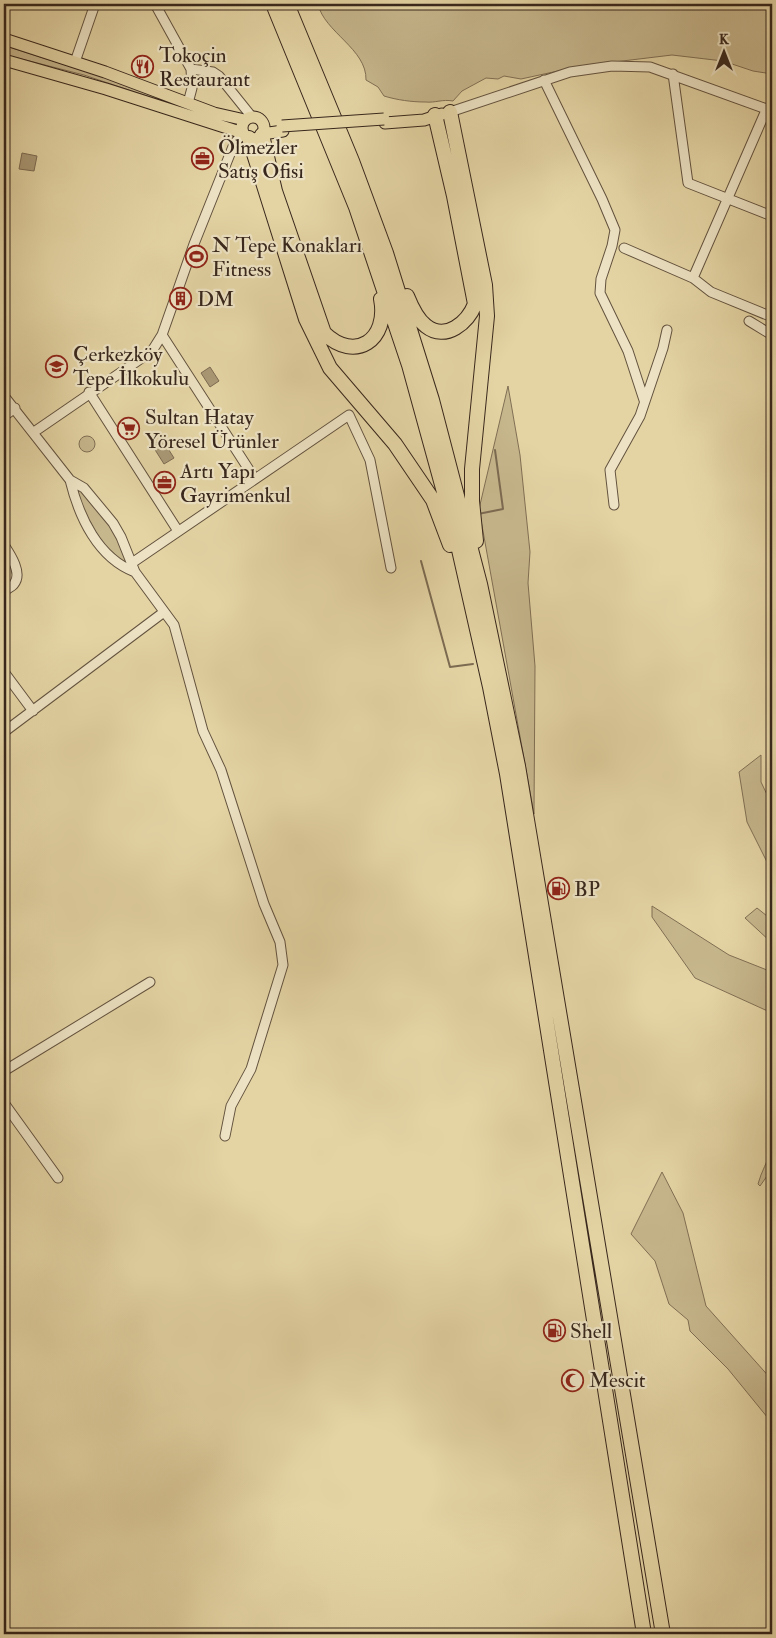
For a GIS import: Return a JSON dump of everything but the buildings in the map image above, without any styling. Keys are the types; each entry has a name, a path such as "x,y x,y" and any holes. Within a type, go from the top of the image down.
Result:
{"highway":[{"path":"273,4 356,207 380,255 426,326 437,330 449,330 461,326 471,316 475,304 474,291 435,115"},
{"path":"287,4 352,161 380,255 455,532 490,686 507,774 644,1634"},
{"path":"450,112 485,285 487,316 472,469 472,501 480,584"},
{"path":"254,135 319,322 324,333 332,341 342,345 362,345 374,337 382,325 384,314 380,255"},
{"path":"254,135 306,318 330,368 395,444 433,500 466,585"},
{"path":"380,255 432,400 480,584 520,776 663,1634"}],"main road":[{"path":"4,39 75,62 223,116 253,119 282,128"},
{"path":"4,60 106,89 254,135 282,128 385,121 450,112"},
{"path":"253,119 242,126 254,135"},
{"path":"253,119 264,128 254,135"}],"street":[{"path":"75,62 95,4"},
{"path":"155,4 191,69 192,88 188,103"},
{"path":"450,112 570,72 612,66 650,66 769,110 693,278"},
{"path":"191,69 213,72 219,76 253,119"},
{"path":"673,74 688,183 772,216"},
{"path":"544,80 602,199 614,230 612,246 601,279 600,293 628,352 644,400"},
{"path":"34,432 89,392 152,351 162,335 194,244 234,144 254,135"},
{"path":"624,248 693,278 711,292 772,317"},
{"path":"749,321 772,335"},
{"path":"614,505 610,470 640,416 663,348 667,330"},
{"path":"162,335 255,479"},
{"path":"89,392 178,531"},
{"path":"4,396 70,480 79,511 96,542 126,569 133,568 178,531 349,415 370,460 391,568"},
{"path":"4,416 15,408"},
{"path":"70,480 84,488 113,523 121,537 133,568 174,625 203,731 221,770 264,904 280,942 283,965 251,1069 231,1106 225,1136"},
{"path":"4,545 15,564 16,578 15,584 4,591"},
{"path":"4,732 164,612"},
{"path":"4,672 33,711"},
{"path":"4,1070 150,982"},
{"path":"4,1103 58,1178"}],"shaded area":[{"path":"318,4 772,4 772,74 753,71 723,61 672,55 581,66 521,79 504,76 498,79 486,78 462,91 453,101 415,102 394,99 384,96 378,87 366,80 360,59 328,23"},
{"path":"9,47 122,83 203,115 84,75 6,55"},
{"path":"22,153 37,156 34,171 19,169"},
{"path":"210,367 219,381 210,387 201,373"},
{"path":"508,386 520,455 530,552 528,583 535,666 534,814 479,509"},
{"path":"84,436 90,436 95,441 93,450 84,452 79,447 79,441"},
{"path":"162,439 174,458 164,464 152,445"},
{"path":"75,486 79,487 114,528 130,568 94,533 83,513"},
{"path":"761,755 761,782 772,805 772,872 747,822 739,772"},
{"path":"652,906 729,955 772,972 772,1013 695,978 652,917"},
{"path":"757,908 772,920 772,943 745,918"},
{"path":"772,1148 772,1169 760,1186 758,1184 759,1180"},
{"path":"662,1172 683,1213 706,1306 772,1380 772,1423 728,1369 690,1331 688,1320 669,1304 655,1261 631,1234"}],"waterway":[{"path":"478,514 503,509 495,450"},
{"path":"421,561 450,667 473,664"}],"place":[{"name":"Tokoçin Restaurant","path":"143,67"},
{"name":"Ölmezler Satış Ofisi","path":"202,159"},
{"name":"N Tepe Konakları Fitness","path":"196,257"},
{"name":"DM","path":"181,299"},
{"name":"Çerkezköy Tepe İlkokulu","path":"57,366"},
{"name":"Sultan Hatay Yöresel Ürünler","path":"129,429"},
{"name":"Artı Yapı Gayrimenkul","path":"164,483"},
{"name":"BP","path":"558,889"},
{"name":"Shell","path":"554,1331"},
{"name":"Mescit","path":"573,1380"}]}
